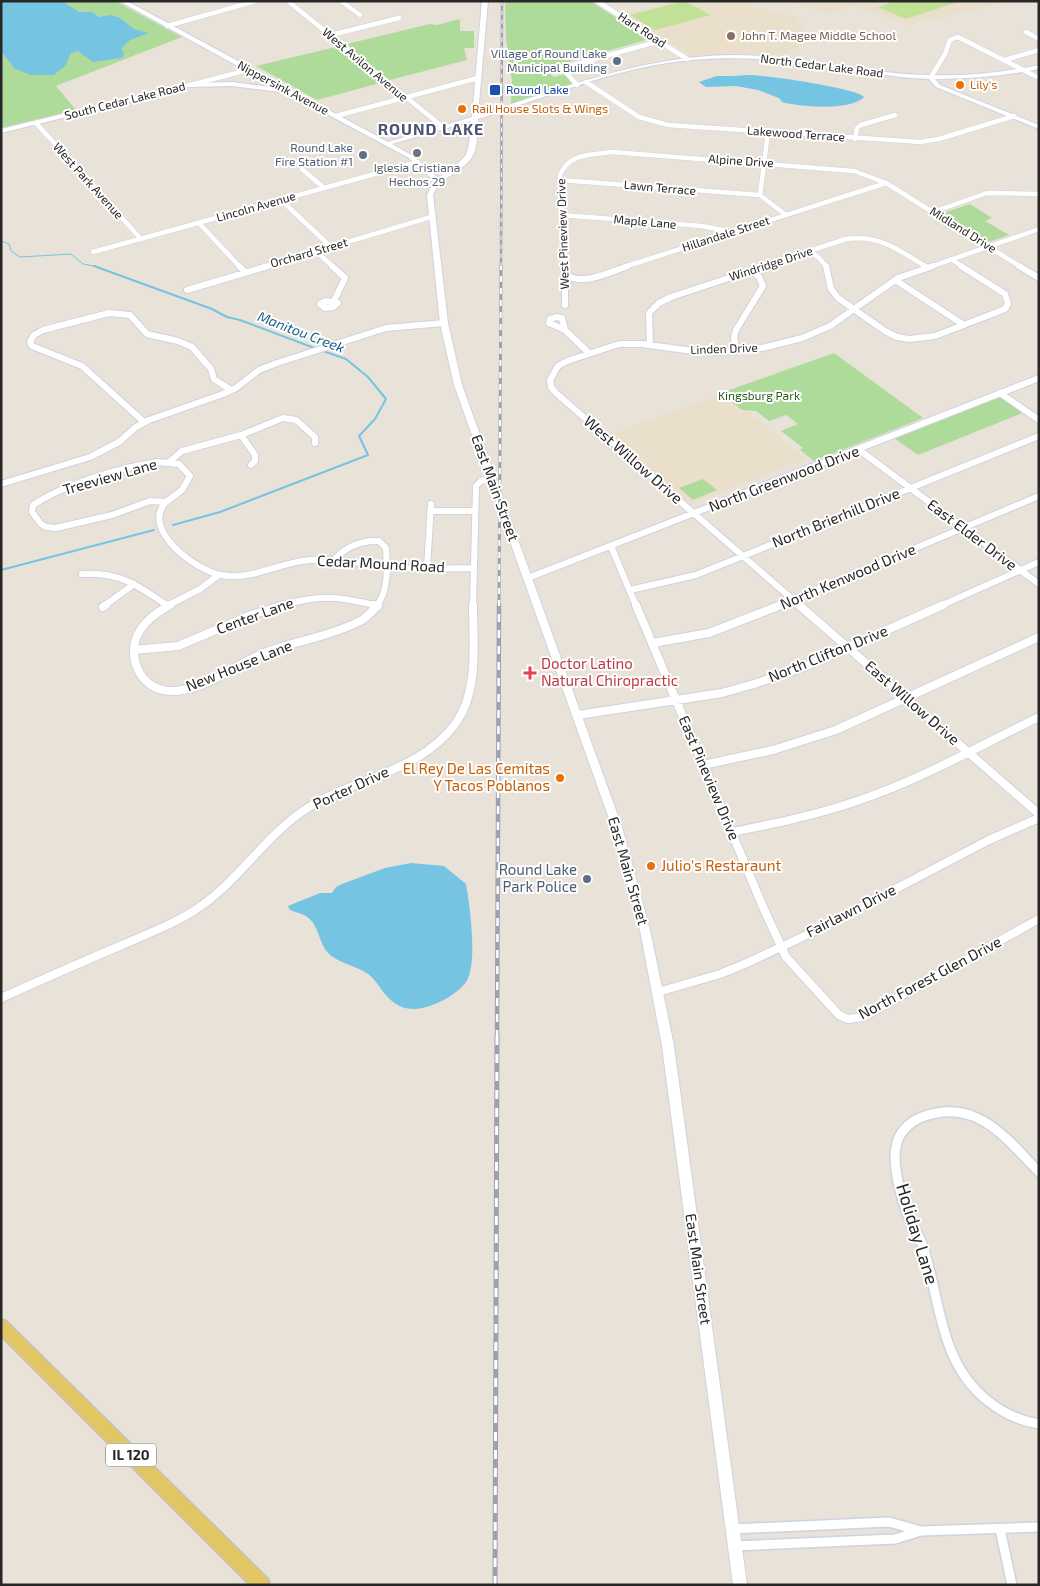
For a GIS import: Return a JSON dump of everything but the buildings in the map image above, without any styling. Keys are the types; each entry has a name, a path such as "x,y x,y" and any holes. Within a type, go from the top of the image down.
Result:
{"main road":[{"name":"Nippersink Avenue","path":"122,1 387,144 418,162 438,181"},
{"path":"438,181 465,164 471,155 485,1"},
{"name":"North Cedar Lake Road","path":"387,144 475,119 635,67 687,59 733,56 785,59 908,76 931,77 965,77 1039,67"},
{"name":"North Cedar Lake Road","path":"908,76 938,86 1039,127"},
{"path":"931,77 938,86"},
{"path":"189,85 232,84 292,92"},
{"name":"South Cedar Lake Road","path":"1,131 189,85"},
{"path":"426,171 435,173 455,170"},
{"name":"East Main Street","path":"438,181 433,186 430,195 431,217 444,323 458,385 578,715 621,841 645,930 668,1046 740,1585"},
{"name":"IL 120","path":"1,1326 262,1585"}],"street":[{"path":"167,26 256,1"},
{"name":"West Avilon Avenue","path":"288,1 403,98 444,128"},
{"path":"342,1 360,15"},
{"name":"Hart Road","path":"597,1 687,59"},
{"path":"331,36 399,18"},
{"path":"1026,32 1039,39"},
{"path":"931,77 945,54 950,40 958,37 1039,78"},
{"path":"577,85 562,68 660,41"},
{"path":"1005,60 1039,50"},
{"name":"South Cedar Lake Road","path":"189,85 248,70"},
{"path":"336,116 478,78"},
{"name":"Lakewood Terrace","path":"586,82 646,121 668,125 906,142 930,141 1014,116"},
{"path":"855,138 857,128 861,125 895,115"},
{"name":"West Park Avenue","path":"36,123 141,239"},
{"path":"768,132 760,195 786,215"},
{"name":"Alpine Drive","path":"592,153 624,152 844,169 866,174 886,183"},
{"name":"West Pineview Drive","path":"565,305 566,275 561,215 561,169 577,157 592,153"},
{"name":"Lincoln Avenue","path":"93,252 418,162"},
{"path":"302,169 324,188"},
{"name":"Lawn Terrace","path":"560,180 760,195"},
{"name":"Midland Drive","path":"886,183 1037,276"},
{"name":"Hillandale Street","path":"566,275 574,280 587,279 886,183"},
{"path":"933,212 987,193 1039,194"},
{"path":"281,200 330,246"},
{"name":"Maple Lane","path":"561,215 702,226 723,230 728,234"},
{"name":"Orchard Street","path":"187,290 431,217"},
{"path":"199,223 246,272"},
{"name":"Linden Drive","path":"572,406 551,387 550,380 558,366 589,354 619,344 693,351 737,351 782,344 830,326 895,280 1039,229"},
{"name":"Windridge Drive","path":"650,346 652,334 647,321 648,314 660,302 670,297 846,239 858,236 871,237 888,242 927,268"},
{"path":"316,251 344,278 334,301"},
{"path":"810,251 820,257 828,266 831,286 836,296 889,334 909,340 932,338 1005,309 1008,304 1008,299 998,289 951,259"},
{"path":"737,351 734,338 736,330 763,286 759,277 751,270"},
{"path":"895,280 964,325"},
{"path":"144,422 82,366 32,346 30,340 34,334 96,316 117,312 130,315 137,320 147,334 192,346 210,370 214,379 231,390"},
{"path":"1,484 70,464 104,451 144,422 231,390 259,370 386,328 444,323"},
{"path":"565,330 589,354"},
{"name":"North Greenwood Drive","path":"528,578 1039,378"},
{"path":"1000,393 1039,420"},
{"name":"West Willow Drive","path":"572,406 694,514"},
{"name":"Treeview Lane","path":"167,502 150,501 112,515 56,528 46,527 41,524 32,512 33,505 47,496 134,467 156,462 169,462 182,451 241,435 283,418 293,418 312,432 316,437 315,443"},
{"path":"241,435 255,455 251,465"},
{"name":"North Brierhill Drive","path":"630,590 696,575 1039,436"},
{"name":"East Elder Drive","path":"858,449 1039,584"},
{"path":"169,462 179,464 186,469 190,476 186,486 167,502 160,511 159,517 167,538 189,561 203,570 219,575"},
{"path":"70,464 74,472"},
{"name":"Porter Drive","path":"1,998 169,924 200,908 218,894 252,858 307,808 409,762 424,754 440,740 451,727 468,698 472,668 476,486 481,481 492,478"},
{"name":"North Kenwood Drive","path":"653,643 709,633 756,616 1039,496"},
{"path":"427,568 431,504"},
{"path":"429,513 475,511"},
{"name":"East Willow Drive","path":"694,514 1039,814"},
{"path":"333,561 344,549 362,542 379,541 386,548 387,567 383,600 378,606"},
{"name":"East Pineview Drive","path":"611,546 786,957 824,1000"},
{"name":"Cedar Mound Road","path":"219,575 241,576 309,560 387,567 474,568"},
{"name":"North Clifton Drive","path":"578,715 722,693 754,684 804,667 1039,562"},
{"path":"82,574 106,572 134,584 168,606"},
{"path":"134,650 140,629 151,617 168,606 199,591 219,575"},
{"path":"102,606 134,584"},
{"name":"Center Lane","path":"134,650 178,646 251,614 306,598 347,598 378,606"},
{"name":"New House Lane","path":"134,650 136,667 142,679 150,686 161,690 185,689 266,653 359,622 378,606"},
{"path":"703,765 802,742 836,730 1039,636"},
{"path":"732,832 807,815 868,798 1039,717"},
{"name":"Fairlawn Drive","path":"658,992 720,974 782,946 990,840 1039,818"},
{"name":"North Forest Glen Drive","path":"824,1000 839,1015 848,1019 863,1016 1039,919"},
{"name":"Holiday Lane","path":"1039,1172 1000,1131 987,1122 960,1112 937,1112 915,1120 906,1127 896,1143 895,1152 909,1218 921,1242 947,1344 957,1368 986,1401 1006,1413 1030,1423 1039,1424"},
{"path":"732,1529 889,1522 921,1531"},
{"path":"846,1524 848,1541"},
{"path":"735,1546 896,1539 921,1531 1039,1527"},
{"path":"1000,1529 1012,1585"}],"shaded area":[{"name":"John T. Magee Middle School","path":"673,1 748,1 760,8 796,17 804,28 802,45 782,55 731,53 692,55 624,14"},
{"path":"788,1 1011,1 908,25 850,5 833,15"},
{"path":"724,393 807,459 692,504 612,434"}],"green space":[{"path":"1,1 115,1 182,37 56,86 76,110 1,128"},
{"path":"505,1 590,1 650,39 543,69 554,77 566,74 573,83 511,104 512,81 506,39"},
{"path":"684,1 711,15 655,30 630,15"},
{"path":"895,1 958,2 906,19 878,7"},
{"path":"460,19 460,31 474,31 474,48 464,48 467,60 386,81 347,44 430,24 437,25"},
{"path":"340,46 380,83 317,100 256,66"},
{"path":"970,204 992,218 985,221 1009,235 989,242 946,215 946,212"},
{"name":"Kingsburg Park","path":"834,353 923,418 814,461 800,450 803,448 781,431 798,424 786,415 769,421 756,411 742,410 721,393"},
{"path":"996,397 1006,399 1025,412 918,455 894,438"},
{"path":"703,479 717,490 693,500 679,488"}],"water":[{"path":"1,1 62,1 79,12 92,12 99,17 110,15 120,18 134,29 149,33 130,40 121,49 124,53 122,58 93,62 78,51 71,53 65,66 54,75 30,75 14,68 1,51"},
{"path":"748,75 772,77 828,86 858,93 864,97 848,104 837,106 801,105 782,102 779,98 758,90 736,86 706,87 699,82 717,76"},
{"path":"411,863 444,866 466,884 472,934 472,962 470,974 466,982 454,994 440,1002 416,1009 400,1006 392,1001 368,974 328,953 313,922 304,915 290,910 288,906 320,893 332,893 336,887 342,884 385,868"}],"waterway":[{"name":"Manitou Creek","path":"1,241 9,244 11,251 20,257 71,254 83,264 94,266"},
{"name":"Manitou Creek","path":"94,266 99,267"},
{"name":"Manitou Creek","path":"94,266 317,349"},
{"name":"Manitou Creek","path":"173,525 220,512 368,455 359,436 375,419 386,399 368,377 346,359 323,351"},
{"name":"Manitou Creek","path":"1,570 154,530"}],"railway":[{"path":"501,267 502,1"},
{"path":"499,606 501,266"},
{"path":"497,1038 499,605"},
{"path":"495,1585 497,1036"}],"place":[{"name":"John T. Magee Middle School","path":"731,36"},
{"name":"Village of Round Lake Municipal Building","path":"617,61"},
{"name":"Lily's","path":"960,85"},
{"name":"Round Lake","path":"495,90"},
{"name":"Rail House Slots & Wings","path":"462,109"},
{"name":"Iglesia Cristiana Hechos 29","path":"417,153"},
{"name":"Round Lake Fire Station #1","path":"363,155"},
{"name":"Doctor Latino Natural Chiropractic","path":"530,673"},
{"name":"El Rey De Las Cemitas Y Tacos Poblanos","path":"560,778"},
{"name":"Julio's Restaraunt","path":"651,866"},
{"name":"Round Lake Park Police","path":"587,879"}],"district":[{"name":"ROUND LAKE","path":"431,129"}]}
